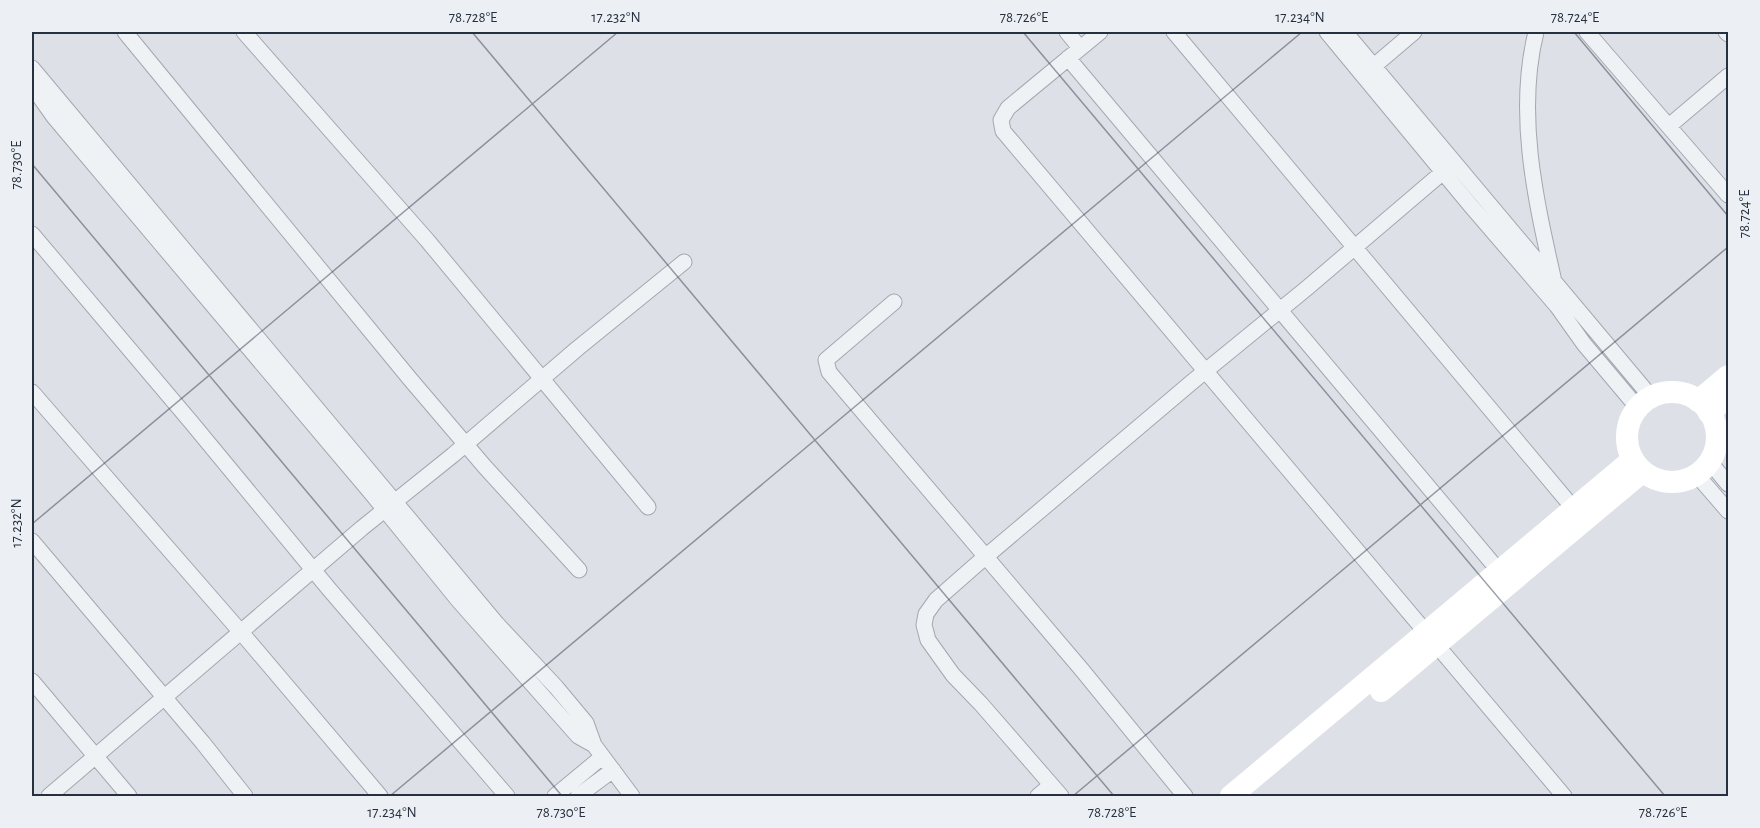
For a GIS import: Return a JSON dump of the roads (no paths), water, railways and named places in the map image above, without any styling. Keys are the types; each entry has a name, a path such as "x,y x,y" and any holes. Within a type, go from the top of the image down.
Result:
{"street":[{"path":"125,32 330,283 466,444 579,570"},
{"path":"244,32 427,240 648,507"},
{"path":"1067,32 1074,53 1280,311 1499,571"},
{"path":"1100,32 1008,108 1001,120 1003,130 1564,796"},
{"path":"1174,32 1574,509"},
{"path":"1327,32 1557,306 1584,344 1644,402"},
{"path":"1345,32 1554,282 1644,402"},
{"path":"1374,66 1414,32"},
{"path":"1536,32 1527,98 1529,150 1539,216 1557,306"},
{"path":"1587,32 1728,195"},
{"path":"32,68 390,506"},
{"path":"1669,126 1728,76"},
{"path":"32,86 54,117 211,303 390,506 556,687 586,723 598,751 632,796"},
{"path":"1038,796 1056,791 953,675 928,640 924,625 926,614 936,600 987,556 1443,172"},
{"path":"32,234 507,796"},
{"path":"49,796 542,378 684,262"},
{"path":"894,302 826,360 829,372 987,556 1185,796"},
{"path":"1704,407 1728,376"},
{"path":"32,392 380,796"},
{"path":"1662,393 1686,394 1704,407 1716,427 1716,450 1703,467 1683,481 1659,480 1637,466 1627,442 1629,424 1644,402 1662,393"},
{"path":"1704,407 1728,396"},
{"path":"1231,796 1432,638 1499,571 1574,509 1637,466"},
{"path":"1255,796 1432,638 1637,466"},
{"path":"1703,467 1728,484"},
{"path":"1703,467 1728,511"},
{"path":"32,541 245,796"},
{"path":"32,681 129,796"},
{"path":"555,796 598,751"},
{"path":"578,796 613,770"}]}
